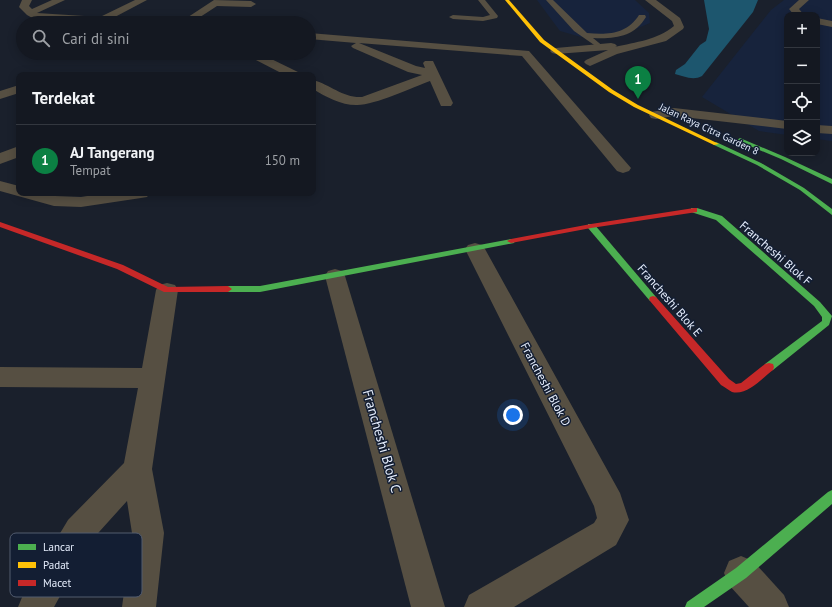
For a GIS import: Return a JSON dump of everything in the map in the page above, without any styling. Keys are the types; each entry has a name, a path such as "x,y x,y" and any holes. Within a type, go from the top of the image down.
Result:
{"street":[{"path":"27,0 24,7 34,16"},
{"path":"30,13 60,0"},
{"path":"110,16 142,0"},
{"name":"Jalan Raya Citra Garden 8","path":"507,0 542,41 610,91 636,106 658,110 759,164 802,190 832,213"},
{"path":"560,39 593,64 604,54 654,43 673,34 679,27 676,20 666,14 650,0"},
{"path":"796,12 794,10 804,0"},
{"path":"195,16 218,1 251,4"},
{"path":"556,51 600,48 647,37 661,31 666,24 666,14"},
{"path":"820,22 832,24"},
{"path":"316,37 525,53 623,168"},
{"path":"348,39 356,46 412,69 434,74"},
{"path":"421,45 446,103"},
{"path":"264,60 288,72"},
{"path":"316,86 344,100 354,102 364,101 434,74"},
{"path":"0,94 16,90"},
{"path":"658,110 784,125"},
{"name":"Jalan Raya Citra Garden 8","path":"674,112 703,124"},
{"path":"820,128 832,130"},
{"name":"Jalan Raya Citra Garden 8","path":"732,136 783,158 832,182"},
{"path":"0,159 16,152"},
{"path":"0,186 16,190"},
{"path":"36,196 54,201 81,202 122,196"},
{"name":"Francheshi Blok F","path":"590,226 693,209 706,213 718,218 817,304 827,316 826,323 743,388 734,388"},
{"path":"0,224 120,267 168,290 260,289 336,276 590,226"},
{"name":"Francheshi Blok E","path":"590,226 725,382 734,388"},
{"name":"Francheshi Blok D","path":"476,249 609,502 613,520 605,534 481,607"},
{"name":"Francheshi Blok C","path":"336,276 428,607"},
{"path":"142,582 148,533 137,469 151,378 168,290"},
{"path":"0,377 151,378"},
{"path":"78,533 137,469"},
{"path":"692,607 741,573 832,496"},
{"path":"741,573 772,607"},
{"path":"35,607 41,597"},
{"path":"139,607 140,597"}],"lane":[{"path":"453,17 483,19 494,16 481,0"},
{"path":"549,0 600,48"},
{"path":"586,36 598,37 623,32 636,26 642,17"}],"shaded area":[{"path":"537,0 635,0 649,13 650,23 624,34 604,38 581,37 560,31"},
{"path":"704,0 758,0 753,12 702,76 692,78 675,74 676,70 685,64 700,45 706,41 709,29"},
{"path":"784,0 832,0 832,141 820,139 820,12 784,12 784,135 759,131 702,97 771,10"}],"traffic: fast":[{"path":"740,140 783,158 832,182"},
{"path":"716,144 759,164 802,189 832,213"},
{"path":"694,210 719,218 817,304 827,316 826,323 769,367"},
{"path":"591,226 653,299"},
{"path":"228,289 260,289 511,241"},
{"path":"692,607 741,573 832,496"}],"traffic: slow":[{"path":"507,0 542,41 611,91 636,106 716,144"}],"traffic: jam":[{"path":"511,241 591,226 694,210"},
{"path":"0,224 120,267 167,290 228,289"},
{"path":"653,299 725,382 734,388 743,387 769,367"}],"place":[{"name":"AJ Tangerang","path":"638,99"}]}
